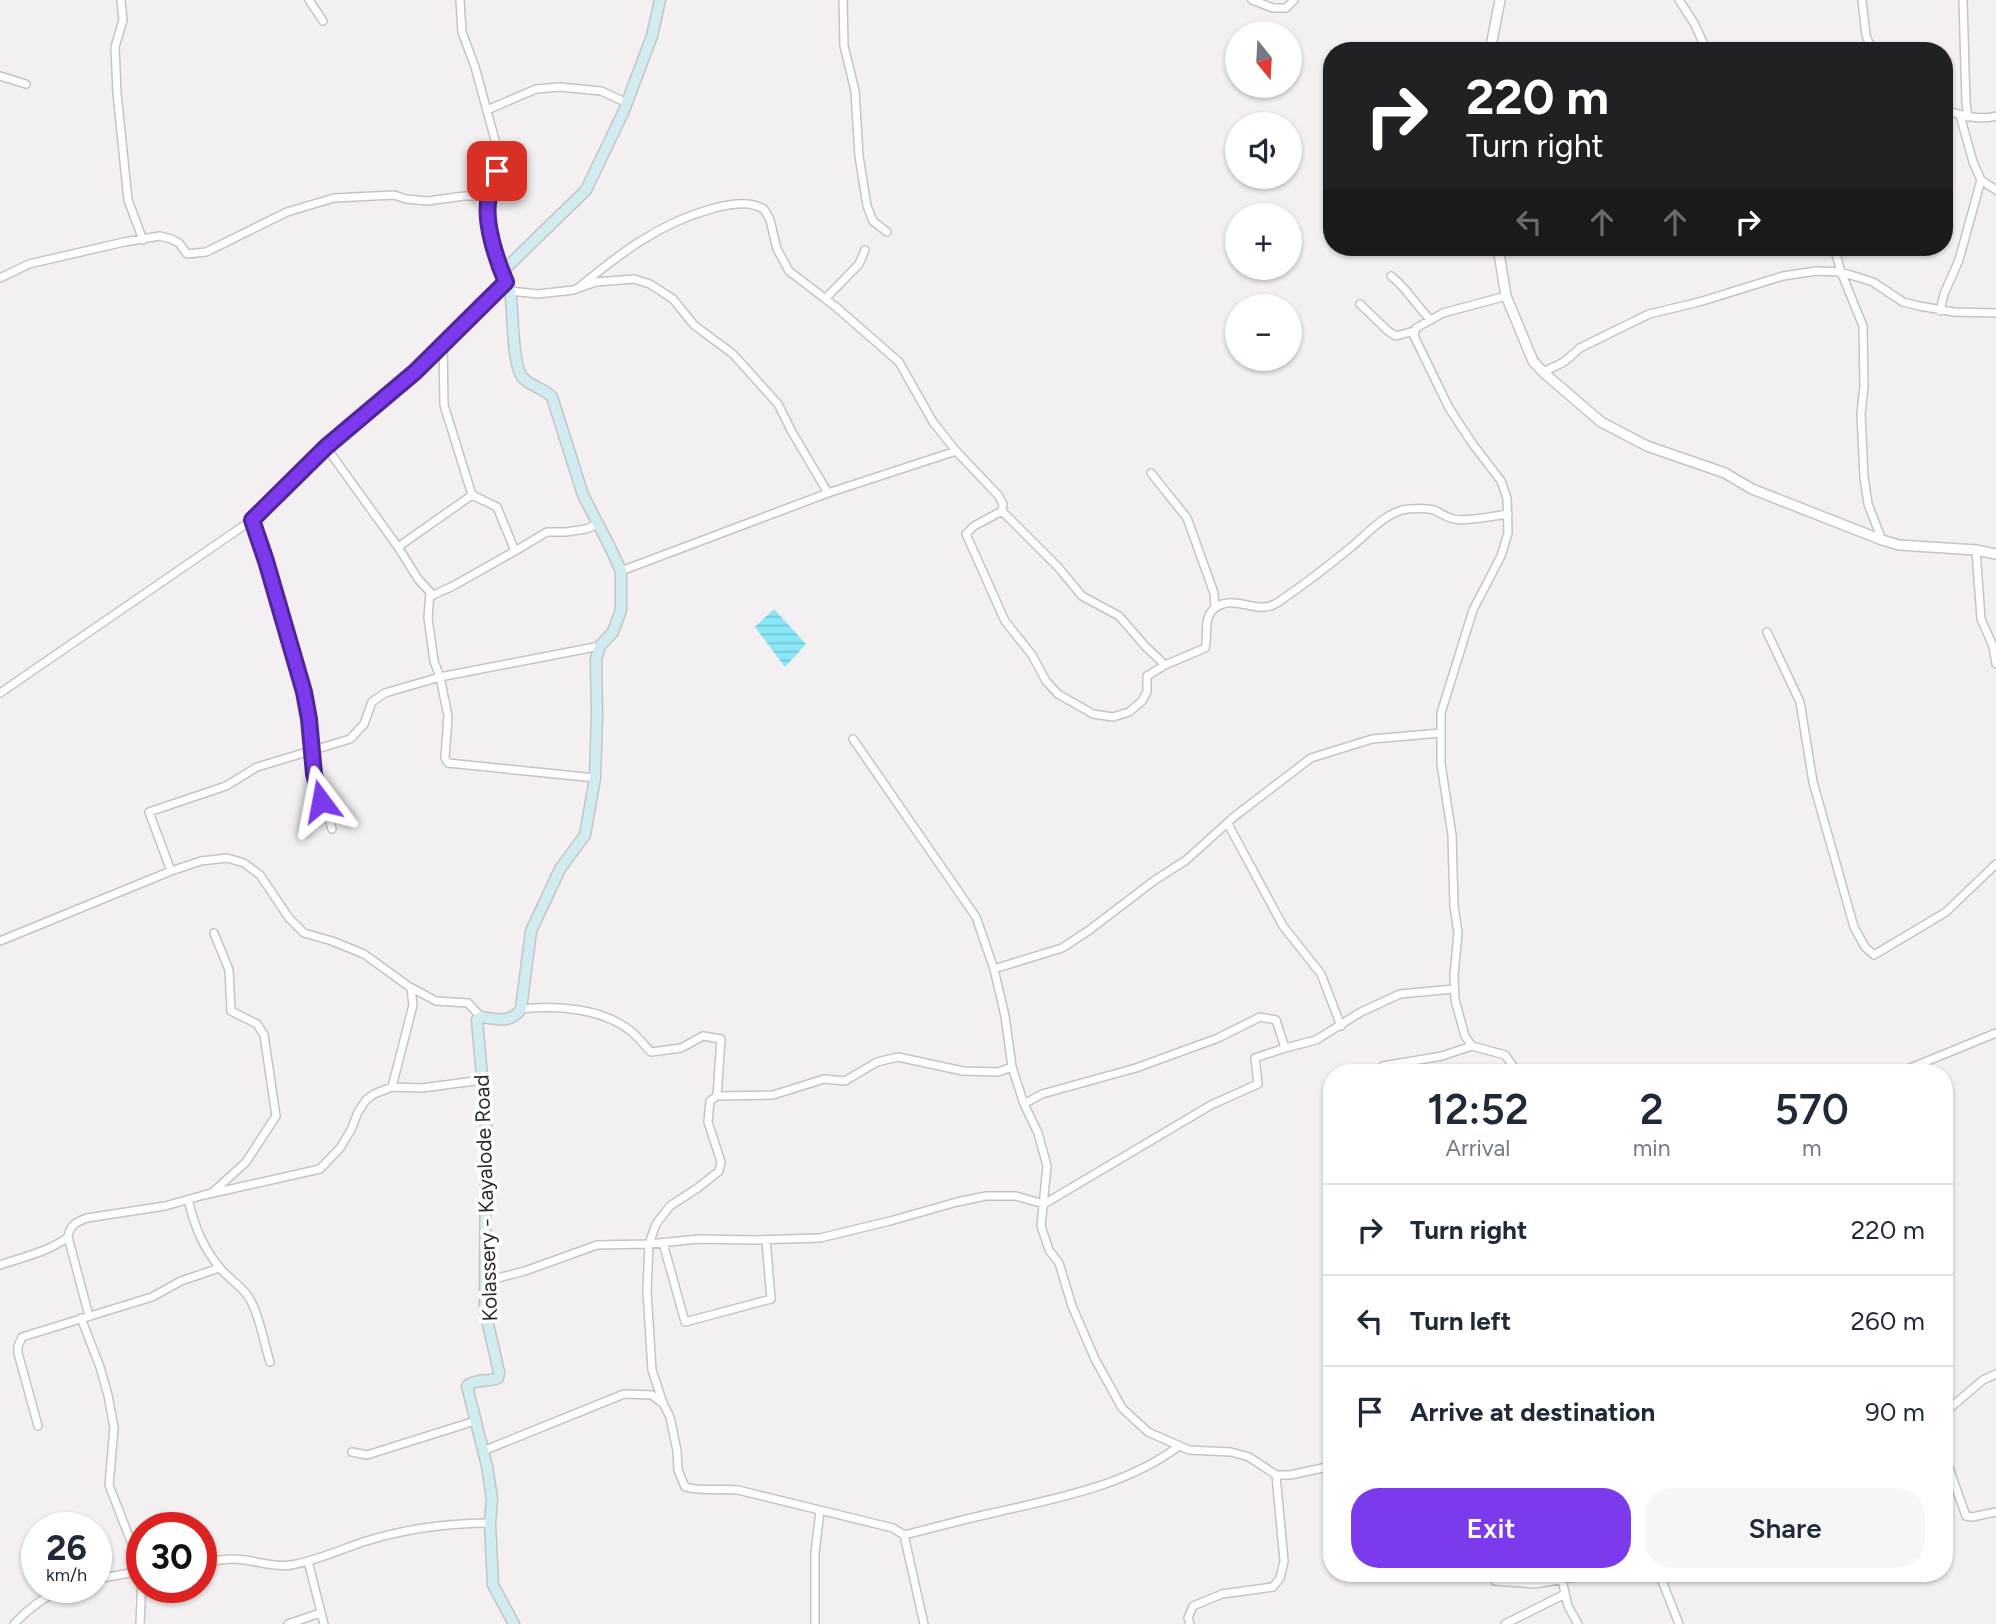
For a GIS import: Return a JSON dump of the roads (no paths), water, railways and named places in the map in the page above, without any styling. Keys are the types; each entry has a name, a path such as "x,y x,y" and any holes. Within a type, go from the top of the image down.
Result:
{"main road":[{"path":"481,1017 510,1020 515,1018 520,1009 531,931 560,869 585,835 595,779 596,659 600,646 613,632 621,610 621,571 583,495 552,397 524,379 520,373 508,287 503,271 586,190 627,103 652,36 660,0"},
{"name":"Kolassery - Kayalode Road","path":"481,1017 477,1020 486,1122 485,1311 499,1372 498,1378 470,1383 467,1386 487,1466 492,1499 490,1523 493,1585 514,1624"}],"street":[{"path":"121,0 123,20 115,47 117,93 128,200 143,240"},
{"path":"309,0 323,22"},
{"path":"460,0 463,32 495,140 497,171 489,195 488,211 492,242 503,271"},
{"path":"843,0 844,46 855,91 859,156 867,206 873,221 887,232"},
{"path":"1252,0 1273,8 1286,8 1294,0"},
{"path":"1492,42 1500,0"},
{"path":"1679,0 1703,42"},
{"path":"1863,0 1869,42"},
{"path":"1963,0 1966,103 1964,116 1973,162 1981,180 1996,190"},
{"path":"0,76 26,84"},
{"path":"486,110 536,89 560,87 601,90 627,103"},
{"path":"1953,113 1988,119 1996,116"},
{"path":"1940,311 1944,294 1959,260 1981,180"},
{"path":"0,278 29,264 160,236 178,243 187,254 206,252 286,212 334,198 394,195 429,201 489,195"},
{"path":"576,289 617,256 660,228 721,206 749,204 764,209 770,220 777,249 789,271 899,362 933,422 956,451 1002,499 1002,511"},
{"path":"825,299 859,264 864,250"},
{"path":"1499,256 1506,296 1533,361 1601,422 1647,446 1725,473 1752,489 1882,540 1899,545 1976,550 1996,554"},
{"path":"1837,256 1863,326 1864,386 1861,414 1864,477 1868,504 1882,540"},
{"path":"1543,372 1564,362 1580,348 1649,314 1783,276 1816,271 1841,272 1872,282 1903,302 1940,311 1996,313"},
{"path":"1391,276 1431,320"},
{"path":"0,693 252,520 326,447 415,372 508,287 538,294 576,289 596,282 634,279 650,284 673,299 694,325 733,354 778,404 828,493"},
{"path":"1360,304 1396,336 1414,331 1431,320 1465,306 1506,296"},
{"path":"1414,331 1418,345 1449,408 1501,481 1507,498 1508,533 1501,556 1473,610 1441,713 1441,764 1452,835 1454,906 1458,933 1454,975 1455,1000 1465,1035 1472,1046"},
{"path":"443,344 444,405 472,495 497,507 515,551"},
{"path":"326,447 418,579 428,588 428,618 434,661 448,716 445,758 448,763 595,779"},
{"path":"621,571 828,493 956,451"},
{"path":"1151,473 1187,518 1214,593 1215,608"},
{"path":"398,547 472,495"},
{"path":"1002,511 974,526 966,534 1005,621 1058,694 1093,714 1113,717 1129,712 1142,701 1147,692 1147,676 1165,665 1206,648 1206,625 1209,614 1215,608 1231,602 1259,609 1275,604 1349,550 1382,521 1402,510 1432,509 1455,519 1508,514"},
{"path":"1002,511 1058,567 1082,596 1119,616 1165,665"},
{"path":"252,520 304,692 314,774 332,829"},
{"path":"430,596 453,586 547,532 566,533 598,524"},
{"path":"1976,550 1981,620 1993,646 1996,664"},
{"path":"1767,632 1800,702 1813,782 1854,927 1865,947 1874,955 1946,912 1996,864"},
{"path":"171,871 149,812 226,786 257,767 350,739 364,724 372,702 385,692 440,677 600,646"},
{"path":"994,969 1062,948 1088,931 1155,880 1185,861 1235,816 1311,758 1373,739 1441,733"},
{"path":"853,739 976,917 994,969 1005,1016 1012,1067 1024,1104 1038,1133 1046,1166 1041,1226 1049,1250 1059,1263 1072,1306 1095,1359 1122,1408 1148,1432 1189,1450 1231,1452 1249,1457 1276,1475 1323,1468"},
{"path":"1228,824 1283,926 1321,974 1341,1026"},
{"path":"0,940 171,871 201,861 227,858 244,863 260,874 289,918 304,933 364,954 408,986 436,1001 468,1003 481,1017"},
{"path":"213,1193 246,1162 275,1116 264,1035 257,1024 231,1011 229,970 214,933"},
{"path":"392,1087 412,1005 411,988 408,986"},
{"path":"486,1282 597,1245 699,1239 820,1238 986,1196 1016,1196 1044,1205 1211,1105 1258,1084 1255,1058 1316,1040 1361,1012 1400,994 1454,989"},
{"path":"520,1009 552,1008 595,1012 631,1031 651,1052 681,1048 703,1036 721,1039 717,1096"},
{"path":"1024,1104 1042,1094 1100,1079 1218,1038 1260,1017 1276,1020 1285,1048"},
{"path":"1920,1064 1996,1033"},
{"path":"1395,1064 1442,1056 1472,1046 1505,1055 1512,1064"},
{"path":"1012,1067 998,1072 963,1071 898,1057 877,1062 845,1081 824,1079 773,1095 717,1096 710,1101 708,1122 721,1162 719,1171 670,1206 656,1224 649,1244 647,1291 652,1370 670,1417 678,1470 685,1487 696,1490 738,1490 893,1528 905,1535 1073,1494 1142,1470 1179,1446"},
{"path":"126,1529 109,1485 114,1427 108,1395 85,1317 68,1237 69,1228 75,1222 87,1218 133,1213 320,1169 340,1148 358,1112 374,1094 392,1087 422,1088 482,1080"},
{"path":"188,1200 201,1241 219,1268 248,1296 270,1362"},
{"path":"0,1265 44,1251 68,1237"},
{"path":"663,1243 685,1322 771,1298 766,1240"},
{"path":"38,1426 18,1353 22,1337 152,1297 181,1281 219,1268"},
{"path":"1953,1405 1983,1380 1996,1374"},
{"path":"483,1451 624,1394 652,1395 663,1403"},
{"path":"352,1452 367,1455 475,1422"},
{"path":"1190,1624 1188,1618 1193,1606 1222,1594 1273,1587 1280,1578 1284,1561 1276,1475"},
{"path":"1953,1479 1966,1516 1996,1513"},
{"path":"815,1624 815,1553 820,1511"},
{"path":"217,1561 233,1559 260,1562 274,1567 308,1561 366,1541 425,1528 460,1523 490,1523"},
{"path":"905,1535 924,1624"},
{"path":"308,1561 324,1624"},
{"path":"1501,1582 1548,1582"},
{"path":"1562,1582 1568,1606 1577,1624"},
{"path":"1663,1582 1679,1624"},
{"path":"1505,1624 1565,1594"},
{"path":"14,1624 37,1603"},
{"path":"141,1603 141,1624"},
{"path":"288,1624 320,1613"}],"water":[{"path":"774,609 806,644 785,667 755,627"}]}
